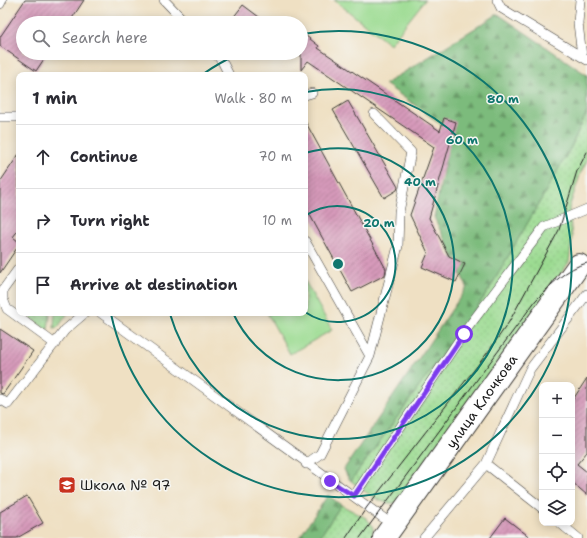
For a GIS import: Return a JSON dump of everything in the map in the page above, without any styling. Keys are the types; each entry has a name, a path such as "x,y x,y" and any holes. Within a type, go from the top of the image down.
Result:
{"street":[{"name":"улица Клочкова","path":"388,532 579,265"}],"lane":[{"path":"0,4 2,0"},
{"path":"164,0 179,16"},
{"path":"497,0 501,8 584,58"},
{"path":"580,0 578,23 584,58"},
{"path":"221,60 227,72"},
{"path":"306,464 320,454 370,356 398,246 399,212 410,152 374,114"},
{"path":"0,117 16,117"},
{"path":"354,496 464,334 544,227 587,209"},
{"path":"308,246 370,356"},
{"path":"16,272 3,290 3,299 7,308 16,315"},
{"path":"424,538 486,464 530,369 587,294"},
{"path":"18,316 55,344"},
{"path":"0,398 8,404 65,330 81,316"},
{"path":"105,316 306,464 354,496 388,532"},
{"path":"486,464 539,506"},
{"path":"564,526 578,538"}],"green space":[{"path":"334,0 425,0 390,44"},
{"path":"498,14 587,75 587,112 571,147 487,293 351,481 344,469 467,287 434,217 451,131 385,84"},
{"path":"587,112 587,160 581,172 569,208 572,237 569,262 414,482 395,503 383,502 377,499 351,481 487,293 571,147"},
{"path":"308,286 332,330 290,354 269,316 308,316"},
{"path":"29,316 50,316 48,329 45,329"},
{"path":"55,316 66,316 58,327 54,328"},
{"path":"328,495 341,505 319,538 299,538"},
{"path":"341,505 366,518 373,526 373,535 371,538 319,538"}],"building":[{"path":"25,0 84,0 74,16 16,16 16,57 0,46 0,37"},
{"path":"243,5 258,16 234,16"},
{"path":"308,37 319,46 318,48 440,131 444,118 456,122 429,218 449,256 465,264 456,282 422,267 428,253 410,215 434,147 308,61 301,70 301,60 308,60"},
{"path":"20,60 43,60 36,71"},
{"path":"348,101 398,187 397,190 384,198 333,110"},
{"path":"308,126 386,269 385,275 352,292 308,211"},
{"path":"16,158 16,233 13,237 16,240 16,249 0,273 0,182"},
{"path":"0,329 33,351 3,394 0,393"},
{"path":"587,378 587,452 577,464 587,472 587,495 575,485 575,396"},
{"path":"27,496 43,523 17,538 0,538 0,512"},
{"path":"505,518 531,538 490,538"}],"tram line":[{"path":"346,538 367,507 488,352 509,322 559,230 577,171 587,152"},
{"path":"360,538 536,300 553,283 566,273 579,265 587,263"}],"place":[{"name":"Школа № 97","path":"67,485"}],"route":[{"path":"330,481 354,496 464,334"}]}
